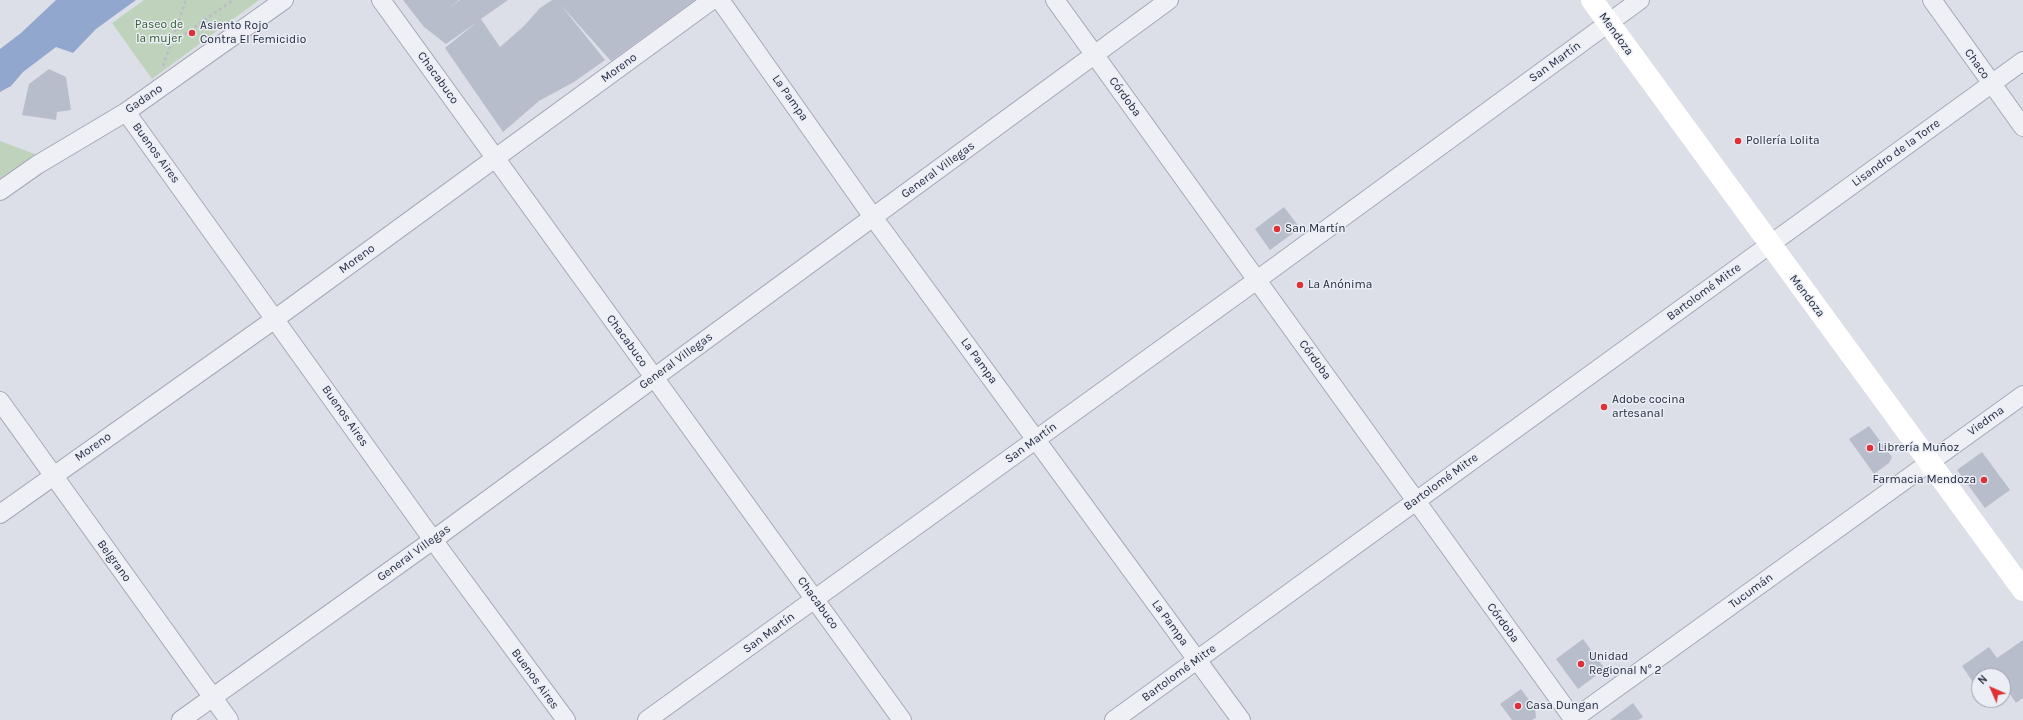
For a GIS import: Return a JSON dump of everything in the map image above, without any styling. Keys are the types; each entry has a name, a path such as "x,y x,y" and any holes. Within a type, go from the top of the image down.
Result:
{"main road":[{"name":"Mendoza","path":"1592,0 1769,245 1930,462 2020,580"}],"street":[{"name":"Gadano","path":"0,191 38,165 126,112 284,0"},
{"name":"Chacabuco","path":"381,0 816,599 902,720"},
{"name":"Moreno","path":"0,514 275,318 712,0"},
{"name":"La Pampa","path":"720,0 873,217 1240,720"},
{"name":"Córdoba","path":"1055,0 1258,280 1573,720"},
{"name":"General Villegas","path":"181,720 433,540 1169,0"},
{"name":"San Martín","path":"647,720 1258,280 1640,0"},
{"name":"Chaco","path":"1932,0 2023,127"},
{"name":"Lisandro de la Torre","path":"1769,245 2023,61"},
{"name":"Buenos Aires","path":"126,112 433,540 566,720"},
{"name":"Bartolomé Mitre","path":"1114,720 1769,245"},
{"name":"Viedma","path":"1930,462 2023,395"},
{"name":"Belgrano","path":"0,401 52,476 228,720"},
{"name":"Tucumán","path":"1573,720 1930,462"}],"path":[{"path":"161,70 186,0"},
{"path":"163,38 172,41 182,36 233,0"}],"green space":[{"name":"Paseo de la mujer","path":"144,0 259,0 152,79 112,23"},
{"path":"0,141 40,156 0,183"}],"water":[{"path":"56,0 136,0 96,29 73,53 56,47 23,72 11,86 0,92 0,49 21,33"}],"building":[{"path":"403,0 459,0 448,9 460,0 508,0 481,19 500,47 524,26 540,8 552,0 695,0 611,61 560,4 605,60 574,82 539,101 503,132 445,48 477,22 446,44 424,27"},
{"path":"49,69 66,77 71,110 57,112 56,120 22,115 29,84"},
{"name":"San Martín","path":"1284,207 1300,228 1270,250 1255,229"},
{"name":"Librería Muñoz","path":"1869,426 1892,457 1889,463 1874,474 1849,439"},
{"name":"Farmacia Mendoza","path":"1982,452 2010,490 1985,508 1957,470"},
{"name":"Unidad Regional N° 2","path":"1583,639 1605,669 1578,689 1556,659"},
{"path":"2023,640 2023,698 2016,703 2011,696 2011,668 1971,668 1971,679 1962,666 1989,647 1997,658"},
{"name":"Casa Dungan","path":"1521,689 1535,708 1536,718 1532,720 1512,720 1500,704"},
{"path":"1633,703 1643,717 1638,720 1610,720"}],"place":[{"name":"Asiento Rojo Contra El Femicidio","path":"192,33"},
{"name":"Pollería Lolita","path":"1738,141"},
{"name":"San Martín","path":"1277,229"},
{"name":"La Anónima","path":"1300,285"},
{"name":"Adobe cocina artesanal","path":"1604,407"},
{"name":"Librería Muñoz","path":"1870,448"},
{"name":"Farmacia Mendoza","path":"1984,480"},
{"name":"Unidad Regional N° 2","path":"1581,664"},
{"name":"Casa Dungan","path":"1518,706"}]}
